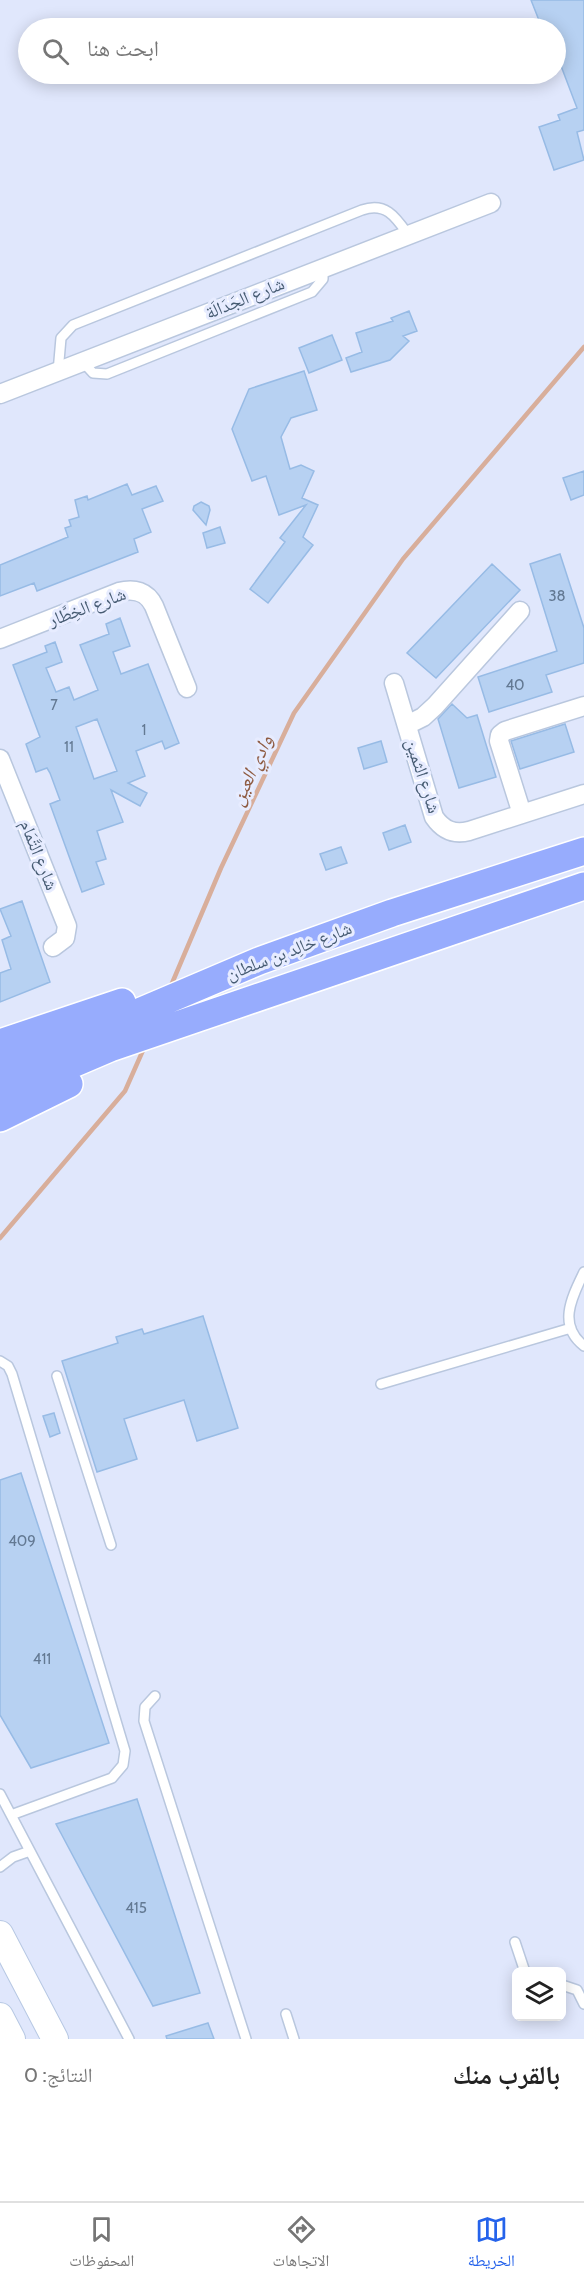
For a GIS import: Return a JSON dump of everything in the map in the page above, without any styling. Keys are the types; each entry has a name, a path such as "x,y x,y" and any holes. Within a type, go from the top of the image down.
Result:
{"main road":[{"name":"شارع خالِد بن سلطان","path":"0,1066 118,1021 259,961 393,913 584,851"},
{"name":"شارع خالِد بن سلطان","path":"2,1109 269,993 584,886"},
{"path":"0,1043 58,1022 259,961"},
{"path":"0,1934 55,2039"},
{"path":"0,2016 12,2039"}],"street":[{"name":"شارع الجَدَالَة","path":"0,394 407,233 491,203"},
{"name":"شارع الخِطَّار","path":"0,639 119,592 140,591 151,600 154,606 187,688"},
{"path":"407,725 423,717 435,706 520,611"},
{"name":"شارع الثمين","path":"394,683 434,817 445,829 461,833 584,794"},
{"path":"522,814 499,741 500,735 505,731 584,706"},
{"name":"شارع التَّمَام","path":"0,759 67,926 65,938 53,947"},
{"path":"536,901 584,897"}],"lane":[{"path":"58,372 59,344 64,333 73,325 372,207 391,212 407,233"},
{"path":"584,1272 569,1305 570,1328 584,1346"},
{"path":"381,1384 570,1328"},
{"path":"0,1361 8,1366 12,1374 125,1752 123,1765 112,1778 11,1815"},
{"path":"57,1376 111,1545"},
{"path":"156,1696 145,1707 144,1721 246,2039"},
{"path":"0,1794 129,2039"},
{"path":"0,1867 13,1857 30,1851"},
{"path":"515,1942 524,1967"},
{"path":"566,1987 577,1990 584,2004"},
{"path":"286,2014 294,2039"}],"building":[{"path":"531,0 584,0 584,130 577,132 584,160 554,170 539,127 560,120 558,115 577,108 566,79 566,18 538,18"},
{"path":"409,311 417,331 403,336 409,341 390,360 351,372 346,358 362,352 356,333 393,321 391,318"},
{"path":"332,335 342,360 309,373 299,348"},
{"path":"304,371 317,410 291,418 281,437 290,469 301,465 314,471 302,498 318,505 303,537 313,545 268,603 250,589 285,542 280,538 306,505 279,515 266,476 252,481 232,429 249,389"},
{"path":"584,471 584,495 571,500 563,478"},
{"path":"127,484 132,495 156,486 163,501 142,509 151,532 134,539 138,552 37,591 34,583 0,596 0,565 68,537 65,528 71,526 69,520 79,517 75,500 87,496 88,500"},
{"path":"201,502 209,506 210,510 206,525 193,510 194,506"},
{"path":"220,527 225,543 207,548 203,533"},
{"path":"560,554 584,628 584,663 546,675 552,692 489,712 478,677 557,651 530,564"},
{"path":"492,564 520,590 436,678 407,653"},
{"path":"120,618 130,646 113,652 121,674 148,664 179,743 165,749 162,741 136,751 145,776 128,783 147,793 140,806 111,790 123,822 97,831 106,859 96,862 104,884 82,892 50,804 60,800 50,773 47,768 36,772 26,744 40,737 13,665 47,652 45,646 55,642 62,662 46,668 56,692 69,687 74,700 98,690 80,645 109,634 106,624","holes":["97,719 117,771 94,779 76,727"]},
{"path":"452,704 467,718 477,715 496,777 459,788 438,719"},
{"path":"565,724 574,752 520,769 511,741"},
{"path":"381,741 387,762 364,769 358,748"},
{"path":"405,825 411,842 389,850 383,833"},
{"path":"341,847 347,863 326,870 320,854"},
{"path":"22,901 50,982 0,1002 0,973 11,969 2,940 11,936 0,909"},
{"path":"203,1316 238,1428 197,1441 184,1400 124,1419 137,1459 97,1472 62,1361 118,1343 116,1337 142,1329 144,1334"},
{"path":"54,1413 60,1433 50,1437 43,1416"},
{"path":"21,1473 109,1743 31,1768 0,1715 0,1480"},
{"path":"137,1799 200,1993 153,2006 56,1824"},
{"path":"208,2023 214,2039 167,2039 166,2036"}],"waterway":[{"name":"وادي العين","path":"170,988 221,868 294,713 403,559 584,347"},
{"name":"وادي العين","path":"0,1238 125,1091 144,1048"}]}
